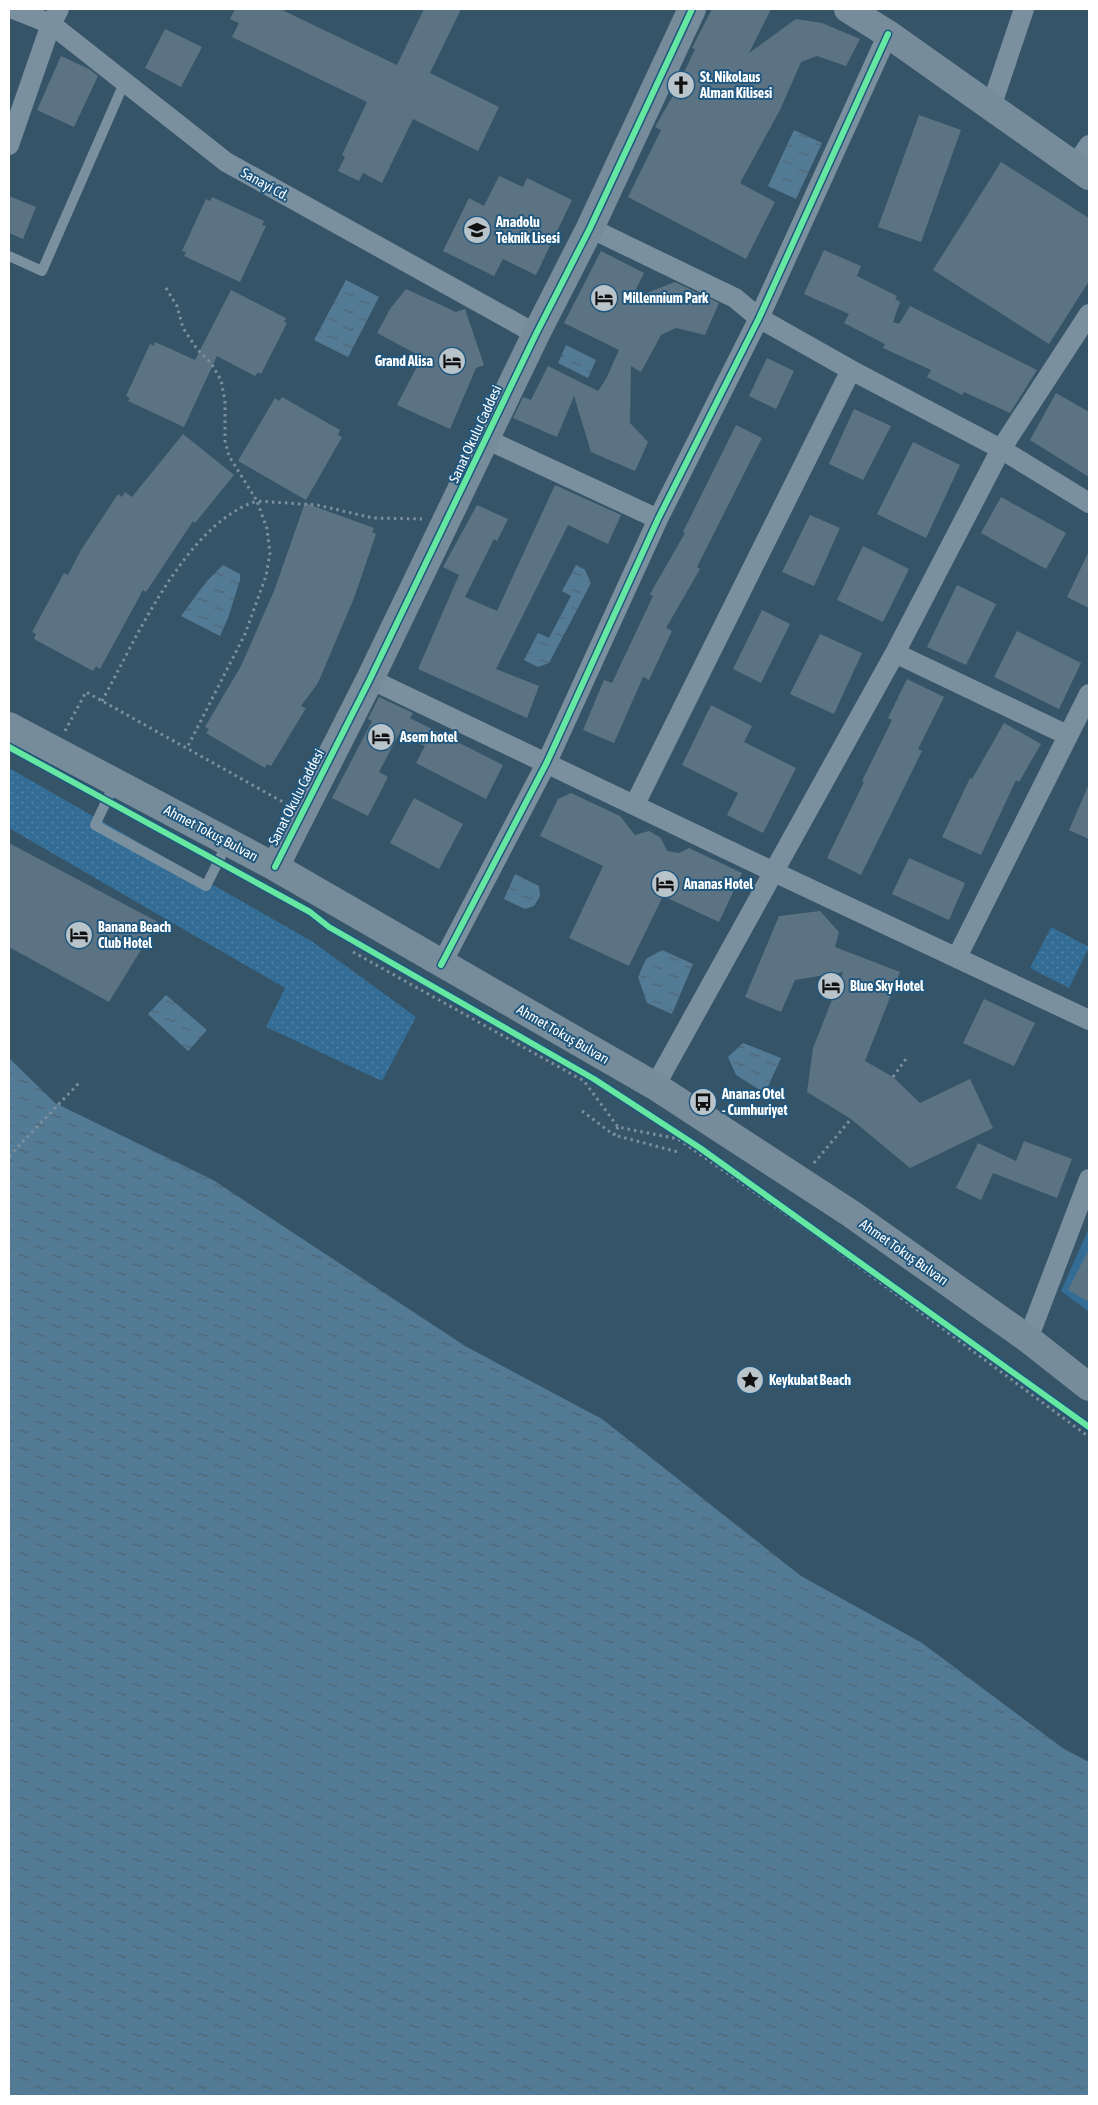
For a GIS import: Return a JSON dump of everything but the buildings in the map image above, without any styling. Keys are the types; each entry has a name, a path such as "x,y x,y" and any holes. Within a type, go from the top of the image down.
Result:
{"main road":[{"name":"Sanat Okulu Caddesi","path":"275,867 370,679 536,334 590,228 692,9"},
{"path":"859,12 991,107 1084,162"},
{"name":"Ahmet Tokuş Bulvarı","path":"9,726 275,867 441,965 655,1086 850,1213 1028,1340 1089,1387"}],"street":[{"name":"Sanayi Cd.","path":"13,9 55,17 125,81 226,162 536,334"},
{"path":"991,107 1024,9"},
{"path":"9,145 55,17"},
{"path":"441,965 547,762 658,518 760,318 888,34"},
{"path":"590,228 735,298 760,318 851,370 1001,449 1089,504"},
{"path":"655,1086 895,653 1001,449 1089,314"},
{"path":"635,804 851,370"},
{"path":"486,439 658,518"},
{"path":"895,653 1067,735"},
{"path":"370,679 1089,1020"},
{"path":"956,957 1089,694"},
{"path":"1028,1340 1089,1179"}],"lane":[{"path":"9,256 42,271 125,81"},
{"path":"116,782 95,825 206,886 228,842"}],"path":[{"path":"166,288 177,306 183,328 197,349 211,363 221,380 225,402 225,441 229,456 257,500 268,529 270,553 266,576 245,634 187,748"},
{"path":"102,701 175,570 230,513 257,500 317,505 373,518 429,519 445,525"},
{"path":"64,731 86,692 292,807"},
{"path":"353,952 584,1081 618,1127 678,1139 816,1235 1089,1436"},
{"path":"506,1028 594,1079"},
{"path":"893,1077 908,1056"},
{"path":"9,1156 79,1083"},
{"path":"582,1110 614,1135 678,1152"},
{"path":"800,1181 851,1119"},
{"path":"614,1135 618,1127"},
{"path":"676,1132 1008,1367"}],"shaded area":[{"path":"9,768 313,942 416,1017 382,1081 266,1027 285,988 9,828"},
{"path":"1051,927 1089,947 1069,988 1030,968"},
{"path":"1089,1228 1089,1312 1061,1291"}],"water":[{"path":"794,130 822,143 796,199 768,186"},
{"path":"346,280 379,297 348,357 314,340"},
{"path":"566,345 596,360 588,378 558,363"},
{"path":"223,565 240,574 240,580 220,636 181,616 206,582"},
{"path":"576,565 585,570 591,583 549,663 538,667 524,660 538,633 549,638 571,596 562,591"},
{"path":"515,874 539,886 540,896 534,906 525,909 504,899"},
{"path":"662,950 693,964 672,1014 647,1003 638,977 646,959"},
{"path":"166,995 207,1030 188,1051 148,1014"},
{"path":"743,1043 781,1058 765,1093 736,1075 728,1057"},
{"path":"9,1058 55,1103 213,1180 465,1346 602,1419 801,1576 922,1643 1064,1749 1089,1762 1089,2096 9,2096"}],"cycle path":[{"path":"275,867 370,679 536,334 590,228 692,9"},
{"path":"441,965 547,762 658,519 759,318 888,34"},
{"path":"9,747 310,912 329,927 594,1079 700,1148 1089,1427"}],"place":[{"name":"St. Nikolaus Alman Kilisesi","path":"681,85"},
{"name":"Anadolu Teknik Lisesi","path":"477,230"},
{"name":"Millennium Park","path":"604,298"},
{"name":"Grand Alisa","path":"452,361"},
{"name":"Asem hotel","path":"381,737"},
{"name":"Ananas Hotel","path":"665,884"},
{"name":"Banana Beach Club Hotel","path":"79,935"},
{"name":"Blue Sky Hotel","path":"831,986"},
{"name":"Ananas Otel - Cumhuriyet","path":"703,1102"},
{"name":"Keykubat Beach","path":"750,1380"}]}
